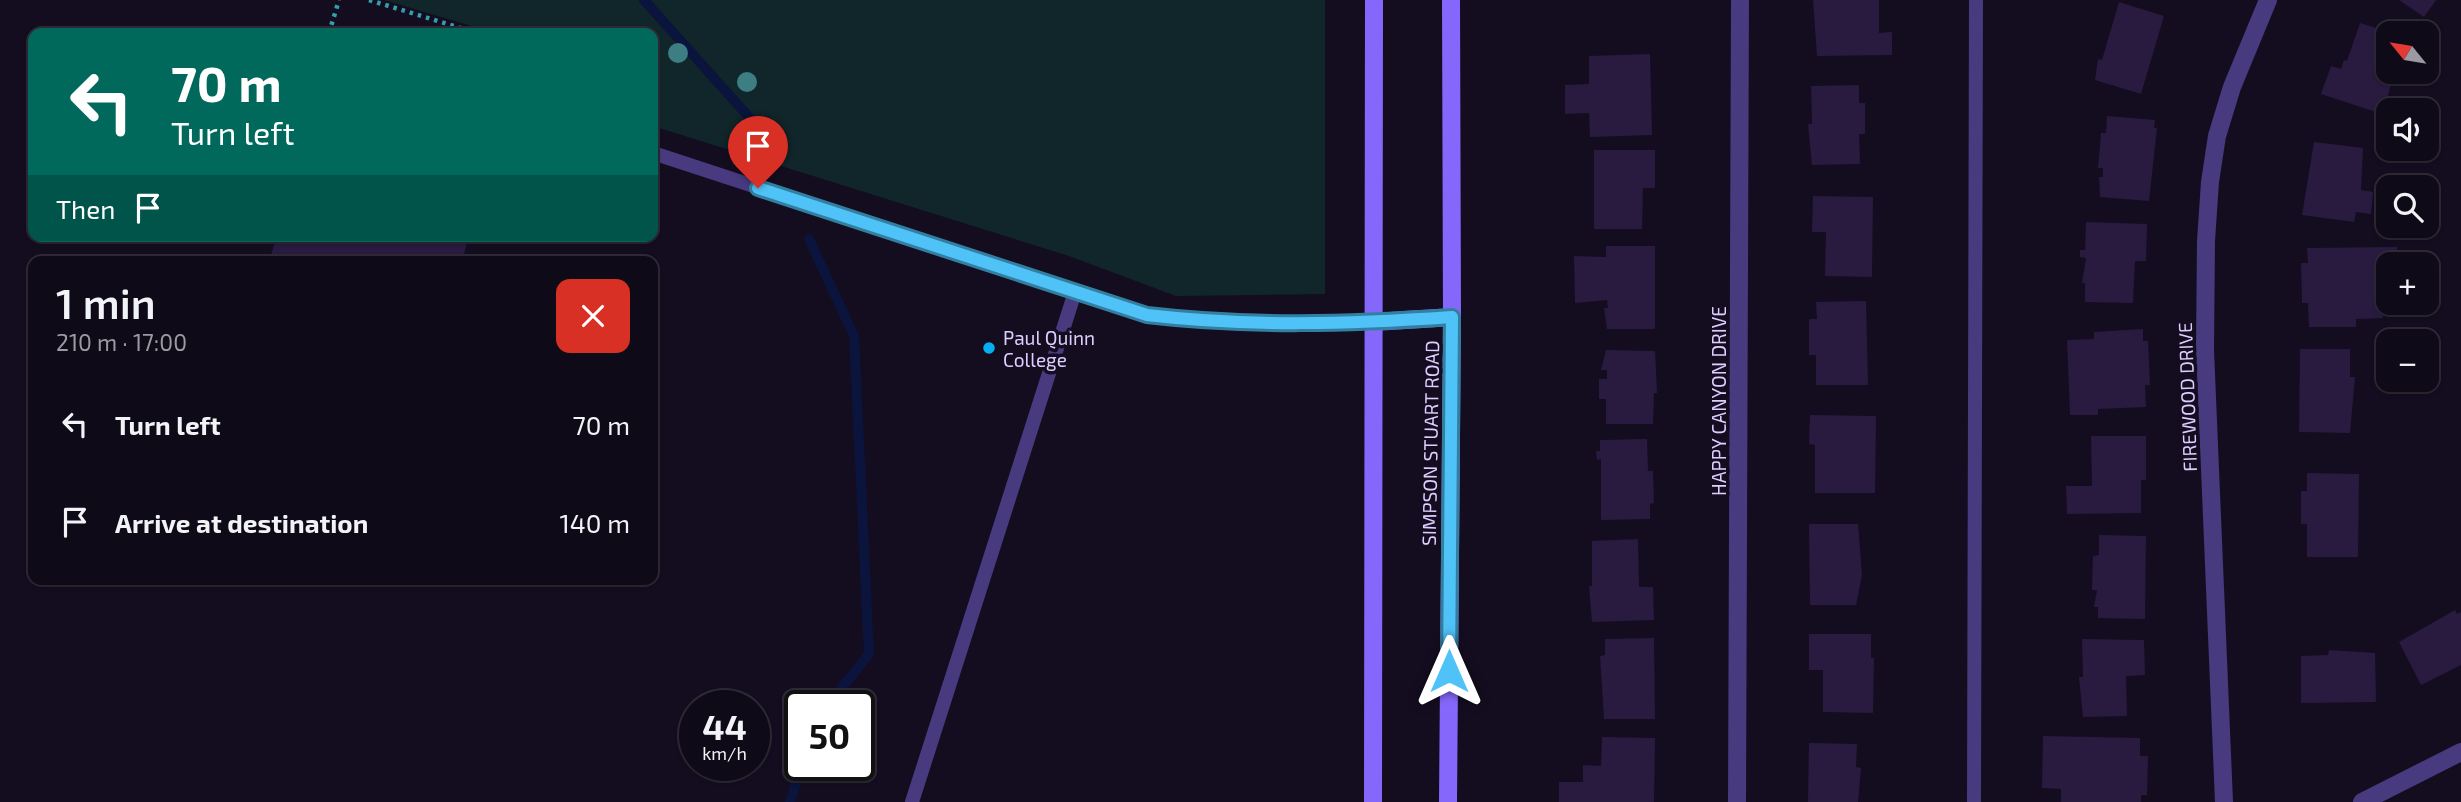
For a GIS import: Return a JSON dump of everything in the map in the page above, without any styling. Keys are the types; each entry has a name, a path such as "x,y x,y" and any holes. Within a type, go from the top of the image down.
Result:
{"main road":[{"path":"1373,802 1374,0"},
{"name":"SIMPSON STUART ROAD","path":"1448,802 1452,317 1451,0"},
{"path":"1374,322 1452,317"}],"street":[{"name":"HAPPY CANYON DRIVE","path":"1737,802 1740,0"},
{"name":"FIREWOOD DRIVE","path":"2224,802 2205,350 2206,241 2210,182 2217,136 2232,87 2268,0"},
{"path":"2362,802 2461,752"}],"lane":[{"path":"1974,802 1976,0"},
{"path":"658,155 1147,315 1203,321 1374,322"},
{"path":"912,802 1075,292"}],"path":[{"path":"330,28 339,0"},
{"path":"369,0 461,28"}],"green space":[{"path":"384,0 1325,0 1325,294 1176,296 1069,256 658,128 658,28 478,28"}],"building":[{"path":"1813,0 1879,0 1879,33 1892,32 1892,55 1817,56"},
{"path":"2399,0 2436,0 2424,17"},
{"path":"2119,2 2164,16 2141,94 2095,80 2098,59 2102,60"},
{"path":"2360,23 2376,28 2376,84 2391,84 2387,98 2376,98 2376,112 2321,94 2331,66 2341,69 2344,60 2347,61"},
{"path":"1650,54 1652,135 1590,137 1589,113 1565,114 1565,85 1589,84 1589,56"},
{"path":"1859,85 1859,103 1865,103 1865,134 1859,134 1860,164 1812,165 1808,124 1812,124 1811,86"},
{"path":"2107,116 2155,120 2154,128 2157,128 2149,201 2100,197 2099,177 2103,177 2103,168 2098,168 2101,133 2106,133"},
{"path":"2314,142 2363,148 2361,190 2373,192 2371,214 2356,212 2354,222 2302,215"},
{"path":"1594,150 1655,150 1655,188 1643,188 1642,229 1594,229"},
{"path":"1813,196 1873,197 1872,277 1825,276 1826,232 1812,232"},
{"path":"2086,222 2147,224 2146,261 2135,261 2133,303 2085,302 2085,283 2082,283 2086,258 2080,257 2080,250 2085,250"},
{"path":"275,242 467,242 463,256 271,256"},
{"path":"1606,246 1655,246 1655,329 1607,329 1604,308 1608,308 1607,300 1575,303 1574,256 1606,257"},
{"path":"2397,247 2397,252 2376,252 2376,315 2383,315 2383,318 2356,319 2356,327 2309,327 2308,303 2302,303 2301,263 2308,263 2307,248"},
{"path":"1866,301 1868,385 1816,385 1816,355 1809,355 1809,319 1817,319 1816,302"},
{"path":"2143,329 2143,341 2148,341 2150,385 2145,385 2146,407 2098,409 2098,415 2070,415 2067,340 2094,339 2094,332"},
{"path":"2300,349 2350,349 2350,377 2355,377 2350,433 2299,432"},
{"path":"1606,350 1655,351 1657,393 1654,393 1653,424 1606,424 1606,399 1599,399 1599,379 1607,379 1607,370 1601,370"},
{"path":"1810,415 1876,416 1875,493 1815,493 1815,445 1809,444"},
{"path":"2091,436 2146,436 2146,480 2141,480 2141,513 2067,514 2066,486 2092,486"},
{"path":"1647,439 1648,471 1653,471 1654,503 1650,504 1650,519 1601,520 1601,459 1597,460 1596,451 1600,451 1600,440"},
{"path":"2307,473 2359,474 2358,557 2307,557 2307,524 2301,524 2301,491 2307,491"},
{"path":"1809,524 1858,524 1862,575 1856,605 1810,605"},
{"path":"2099,535 2146,536 2145,619 2098,618 2098,607 2094,607 2097,590 2092,590 2093,556 2099,555"},
{"path":"1638,539 1639,587 1653,587 1654,620 1592,622 1589,586 1592,586 1592,541"},
{"path":"2455,610 2457,614 2461,612 2461,665 2421,685 2399,642"},
{"path":"1809,634 1871,634 1871,658 1874,658 1873,713 1823,712 1823,670 1809,670"},
{"path":"1654,638 1655,719 1604,719 1600,656 1605,655 1605,639"},
{"path":"2082,639 2144,640 2145,675 2126,676 2127,716 2083,717 2079,677 2083,677"},
{"path":"2329,650 2375,653 2376,702 2301,703 2301,656 2328,655"},
{"path":"2043,736 2140,738 2140,756 2148,756 2147,795 2141,795 2141,802 2061,802 2061,789 2042,788"},
{"path":"1602,737 1655,738 1654,802 1559,802 1559,782 1583,782 1583,765 1601,766"},
{"path":"1809,743 1857,744 1856,767 1861,768 1858,802 1808,802"}],"waterway":[{"path":"644,0 757,126 771,155"},
{"path":"809,239 854,336 869,654 840,690"},
{"path":"790,802 797,781"}],"place":[{"name":"Paul Quinn College","path":"989,348"}],"route":[{"path":"758,188 1147,315 1203,321 1319,324 1452,317 1449,671"}]}
